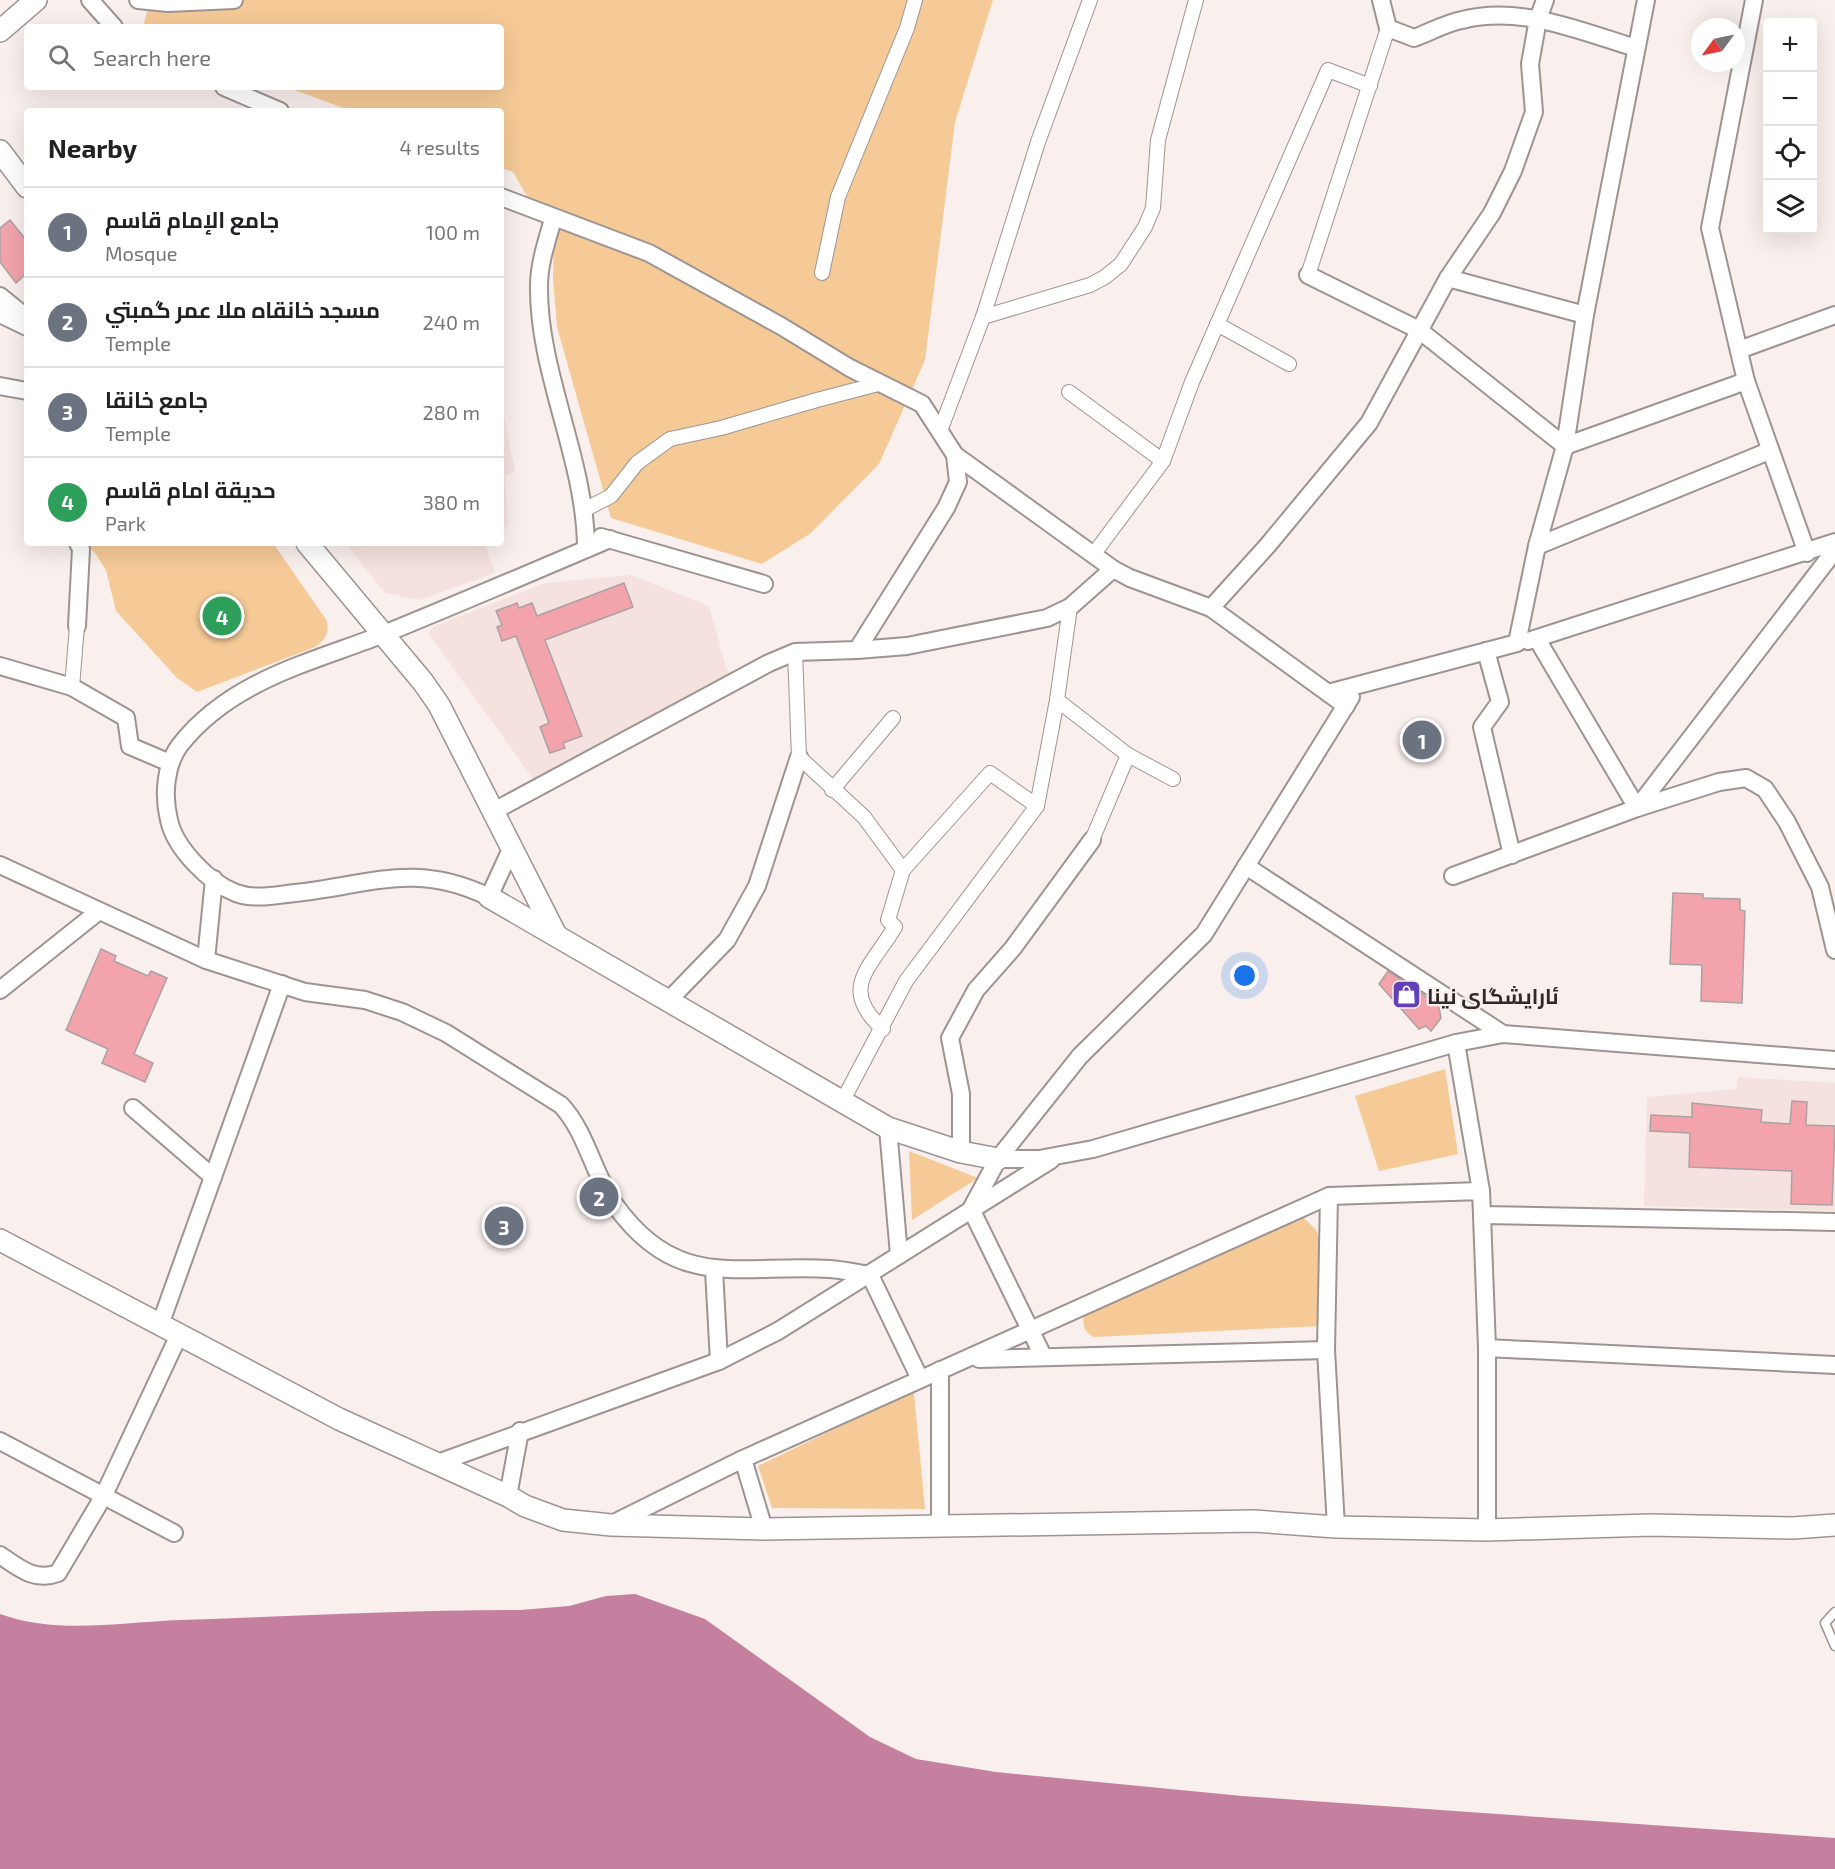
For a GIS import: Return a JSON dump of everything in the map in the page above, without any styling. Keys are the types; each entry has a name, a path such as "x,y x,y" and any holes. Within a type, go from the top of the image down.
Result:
{"street":[{"path":"0,31 36,0"},
{"path":"90,0 111,24"},
{"path":"138,0 168,3 234,0"},
{"path":"822,273 838,197 907,28 915,0"},
{"path":"940,431 984,317 1038,141 1090,0"},
{"path":"984,317 1090,285 1105,277 1133,248 1153,208 1158,140 1196,0"},
{"path":"1381,0 1388,28 1308,275 1419,330 1565,446"},
{"path":"1211,608 1268,545 1369,423 1448,278 1492,213 1513,171 1534,112 1530,64 1538,19 1545,0"},
{"path":"1518,643 1537,546 1565,446 1585,315 1646,0"},
{"path":"1754,0 1710,228 1746,381 1807,553"},
{"path":"1388,28 1414,38 1461,20 1496,14 1538,19 1636,48"},
{"path":"1093,555 1163,461 1192,382 1328,70 1370,86"},
{"path":"231,90 273,108"},
{"path":"0,151 24,183"},
{"path":"504,198 553,219 649,253 922,404 955,455 1093,555 1130,578 1211,608 1346,706"},
{"path":"553,219 541,263 540,315 584,510 586,541"},
{"path":"1448,278 1585,315"},
{"path":"0,296 24,316"},
{"path":"0,314 24,326"},
{"path":"1739,350 1835,315"},
{"path":"1217,324 1289,364"},
{"path":"1565,446 1746,381"},
{"path":"584,510 610,496 637,464 670,439 722,428 807,402 882,383"},
{"path":"0,386 24,390"},
{"path":"1069,392 1163,461"},
{"path":"1537,546 1769,451"},
{"path":"857,650 946,508 958,482 955,455"},
{"path":"764,584 610,539 586,541 383,634 301,664 241,692 189,735 170,763 167,806 172,830 187,852 213,879 234,892 260,897 311,892 384,878 418,876 461,884 556,935 888,1128 961,1152 998,1159 1021,1161 1057,1157 1136,1137 1456,1043 1503,1034 1835,1060"},
{"path":"1328,693 1537,639 1835,542"},
{"path":"72,687 80,546"},
{"path":"310,546 439,705 556,935"},
{"path":"1637,808 1835,550"},
{"path":"494,811 769,663 795,652 906,646 974,635 1047,618 1070,607 1113,569"},
{"path":"842,1102 906,981 1036,806 1057,700 1070,607"},
{"path":"1537,639 1637,808"},
{"path":"1486,651 1500,702 1482,727 1512,855"},
{"path":"669,1000 727,940 757,886 799,757 795,652"},
{"path":"0,666 72,687 126,718 130,746 170,763"},
{"path":"971,1209 998,1159 1080,1056 1204,934 1359,685"},
{"path":"1057,700 1128,755 1173,779"},
{"path":"832,790 893,718"},
{"path":"961,1152 961,1094 950,1038 976,990 1013,948 1092,840 1128,755"},
{"path":"799,757 832,790 864,817 903,870"},
{"path":"882,1029 860,1003 859,986 896,927 888,920 903,870 990,772 1036,806"},
{"path":"1453,876 1637,808 1719,782 1746,778 1756,782 1775,800 1828,886 1835,950"},
{"path":"489,897 512,847"},
{"path":"0,865 206,960 305,992 365,1000 402,1012 446,1033 523,1083 553,1099 575,1122 608,1194 637,1230 673,1257 714,1270 829,1269 870,1275"},
{"path":"1246,866 1503,1034"},
{"path":"206,960 213,879"},
{"path":"0,990 99,911"},
{"path":"160,1325 282,984"},
{"path":"1456,1043 1481,1191 1487,1348 1488,1530"},
{"path":"133,1108 213,1177"},
{"path":"888,1128 898,1255"},
{"path":"435,1464 719,1360 778,1331 1057,1157"},
{"path":"611,1525 743,1459 1329,1196 1481,1191"},
{"path":"1329,1196 1326,1350 1336,1527"},
{"path":"971,1209 1043,1356"},
{"path":"1482,1215 1835,1222"},
{"path":"0,1240 339,1419 508,1496 525,1506 563,1520 611,1525 764,1529 940,1528 1254,1521 1336,1527 1488,1530 1651,1525 1793,1528 1835,1525"},
{"path":"714,1270 719,1360"},
{"path":"870,1275 920,1379"},
{"path":"0,1556 32,1575 47,1577 58,1573 103,1497 179,1335"},
{"path":"1487,1348 1835,1365"},
{"path":"969,1359 1326,1350"},
{"path":"940,1370 940,1528"},
{"path":"508,1496 520,1431"},
{"path":"0,1441 174,1533"},
{"path":"743,1459 764,1529"}],"lane":[{"path":"1835,1612 1825,1623 1835,1646"}],"shaded area":[{"path":"150,0 993,0 955,122 925,360 879,464 811,533 762,564 611,518 557,327 553,278 554,242 513,172 504,169 504,108 343,108 295,90 504,90 504,24 144,23"},
{"path":"504,416 515,472 505,476 508,527 504,527"},
{"path":"78,546 275,546 327,621 327,633 315,647 197,692 177,678 116,611 106,570 91,549"},
{"path":"347,546 485,546 495,573 420,600 385,593"},
{"path":"631,575 709,606 728,674 534,780 428,633 434,626 545,583"},
{"path":"1445,1069 1458,1154 1379,1171 1355,1096"},
{"path":"1738,1077 1835,1083 1835,1211 1644,1206 1647,1097 1736,1089"},
{"path":"909,1151 978,1178 912,1220"},
{"path":"1296,1218 1304,1218 1316,1230 1319,1237 1321,1326 1094,1337 1084,1327 1085,1313"},
{"path":"914,1393 925,1509 772,1508 758,1466"},
{"path":"635,1594 705,1619 870,1737 916,1759 996,1772 1242,1796 1835,1838 1835,1869 0,1869 0,1614 44,1624 90,1626 181,1620 520,1610 569,1606 606,1596"}],"building":[{"path":"10,220 24,237 24,276 16,283 0,262 0,228"},
{"path":"624,583 633,607 545,640 582,736 563,743 565,748 550,753 540,727 549,723 516,636 502,641 497,627 502,625 496,611 517,603 519,608 532,603 537,616"},
{"path":"1673,893 1703,894 1703,898 1740,899 1740,910 1745,911 1742,1003 1701,1001 1702,965 1670,964"},
{"path":"101,949 116,956 114,961 148,976 151,971 167,978 134,1054 153,1063 145,1082 102,1063 108,1049 66,1030"},
{"name":"ئارایشگای نینا","path":"1388,971 1439,1006 1441,1018 1431,1031 1426,1026 1419,1029 1379,984"},
{"path":"1792,1101 1807,1102 1806,1125 1835,1126 1832,1205 1791,1204 1792,1171 1689,1167 1690,1133 1650,1131 1651,1115 1692,1117 1692,1103 1762,1110 1761,1122 1790,1124"}],"place":[{"name":"حديقة امام قاسم","path":"222,616"},
{"name":"جامع الإمام قاسم","path":"1422,740"},
{"name":"ئارایشگای نینا","path":"1406,995"},
{"name":"مسجد خانقاه ملا عمر گمبتي","path":"599,1197"},
{"name":"جامع خانقا","path":"504,1226"}]}
